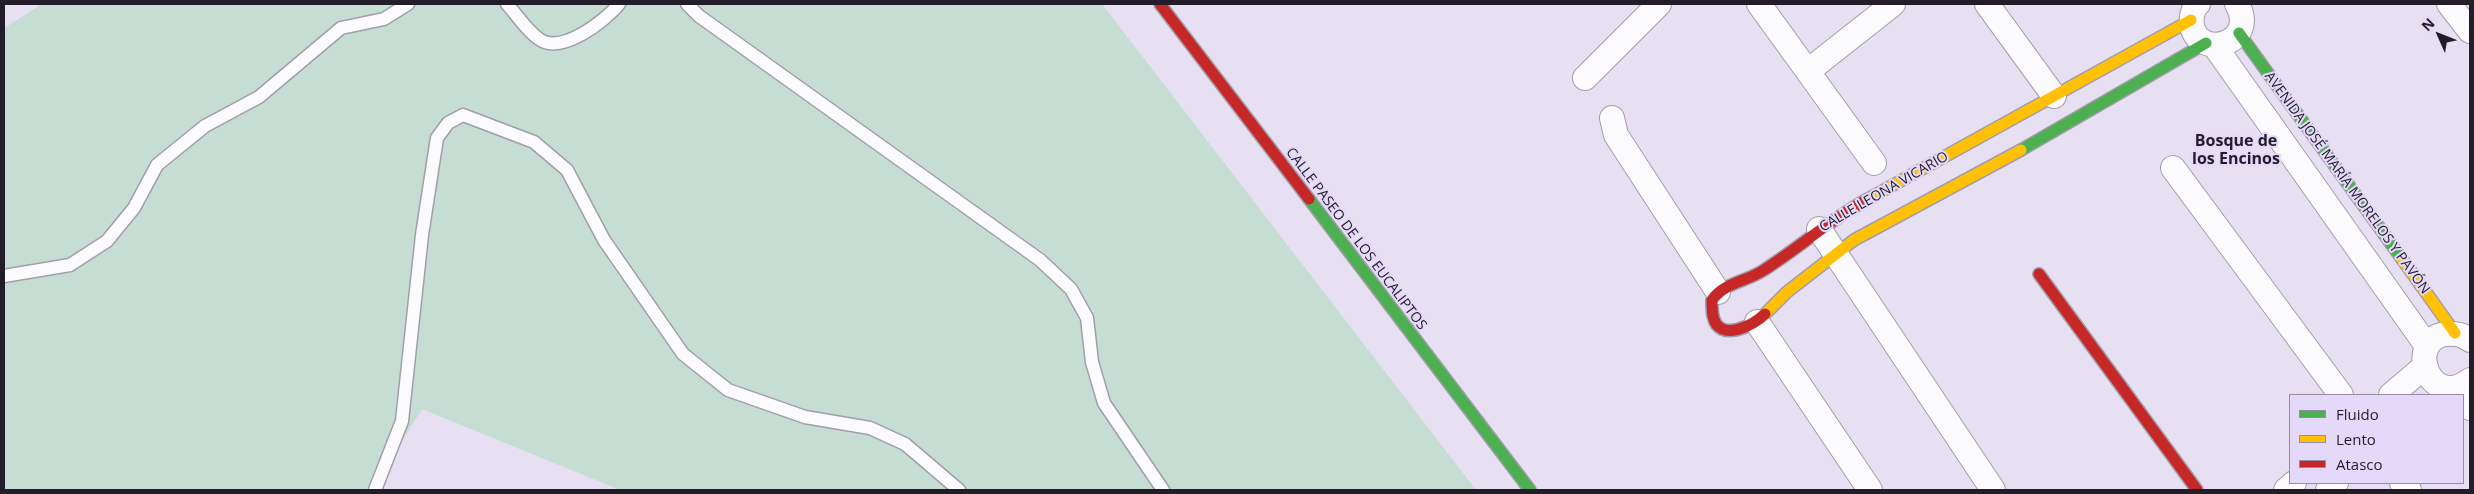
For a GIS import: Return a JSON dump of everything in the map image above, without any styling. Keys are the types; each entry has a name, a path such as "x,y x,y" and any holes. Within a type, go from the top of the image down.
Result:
{"street":[{"name":"CALLE PASEO DE LOS EUCALIPTOS","path":"1160,4 1530,490"},
{"path":"1585,78 1659,4"},
{"path":"1758,4 1874,163"},
{"path":"1808,71 1893,4"},
{"path":"1987,4 2054,96"},
{"path":"2210,44 2223,44 2232,40 2239,33 2242,22 2241,12 2237,4"},
{"path":"2449,4 2470,31"},
{"name":"CALLE LEONA VICARIO","path":"2194,12 2025,113 1839,215 1764,270 1750,278 1730,284 1718,292 1712,300 1713,318 1719,326 1729,331 1743,329 1757,322 1788,292 1854,240 2039,141 2210,44"},
{"name":"AVENIDA JOSÉ MARÍA MORELOS Y PAVÓN","path":"2194,12 2193,30 2210,44 2426,357 2430,378 2452,391"},
{"name":"AVENIDA JOSÉ MARÍA MORELOS Y PAVÓN","path":"2239,33 2466,337"},
{"path":"2025,113 2039,141"},
{"path":"1612,118 1616,135 1718,292"},
{"path":"2173,168 2340,394"},
{"path":"1819,229 1993,490"},
{"path":"2039,274 2197,490"},
{"path":"1757,322 1870,490"},
{"path":"2392,394 2426,357 2439,335 2466,337"}],"lane":[{"path":"4,276 70,265 107,241 134,208 157,165 198,131 259,97 341,28 384,20 408,4"},
{"path":"507,4 538,39 555,45 566,42 596,25 619,4"},
{"path":"687,4 699,16 799,89 1040,260 1071,289 1087,318 1092,362 1104,403 1163,490"},
{"path":"375,490 402,421 422,235 437,138 448,123 463,115 534,142 567,170 604,240 683,354 728,390 805,417 870,428 905,444 959,490"}],"green space":[{"path":"42,4 1102,4 1476,490 620,490 422,409 372,490 4,490 4,28"}],"traffic: fast":[{"path":"2239,33 2402,259"},
{"path":"2021,150 2206,43"},
{"path":"1309,199 1530,490"}],"traffic: slow":[{"path":"1868,199 2191,20"},
{"path":"1765,314 1787,292 1854,240 2021,150"},
{"path":"2402,259 2455,333"}],"traffic: jam":[{"path":"1160,4 1309,199"},
{"path":"1765,314 1745,327 1729,331 1722,329 1717,324 1713,316 1712,300 1723,289 1764,270 1841,215 1868,199"},
{"path":"2039,274 2197,490"}],"district":[{"name":"Bosque de los Encinos","path":"2236,150"}]}
